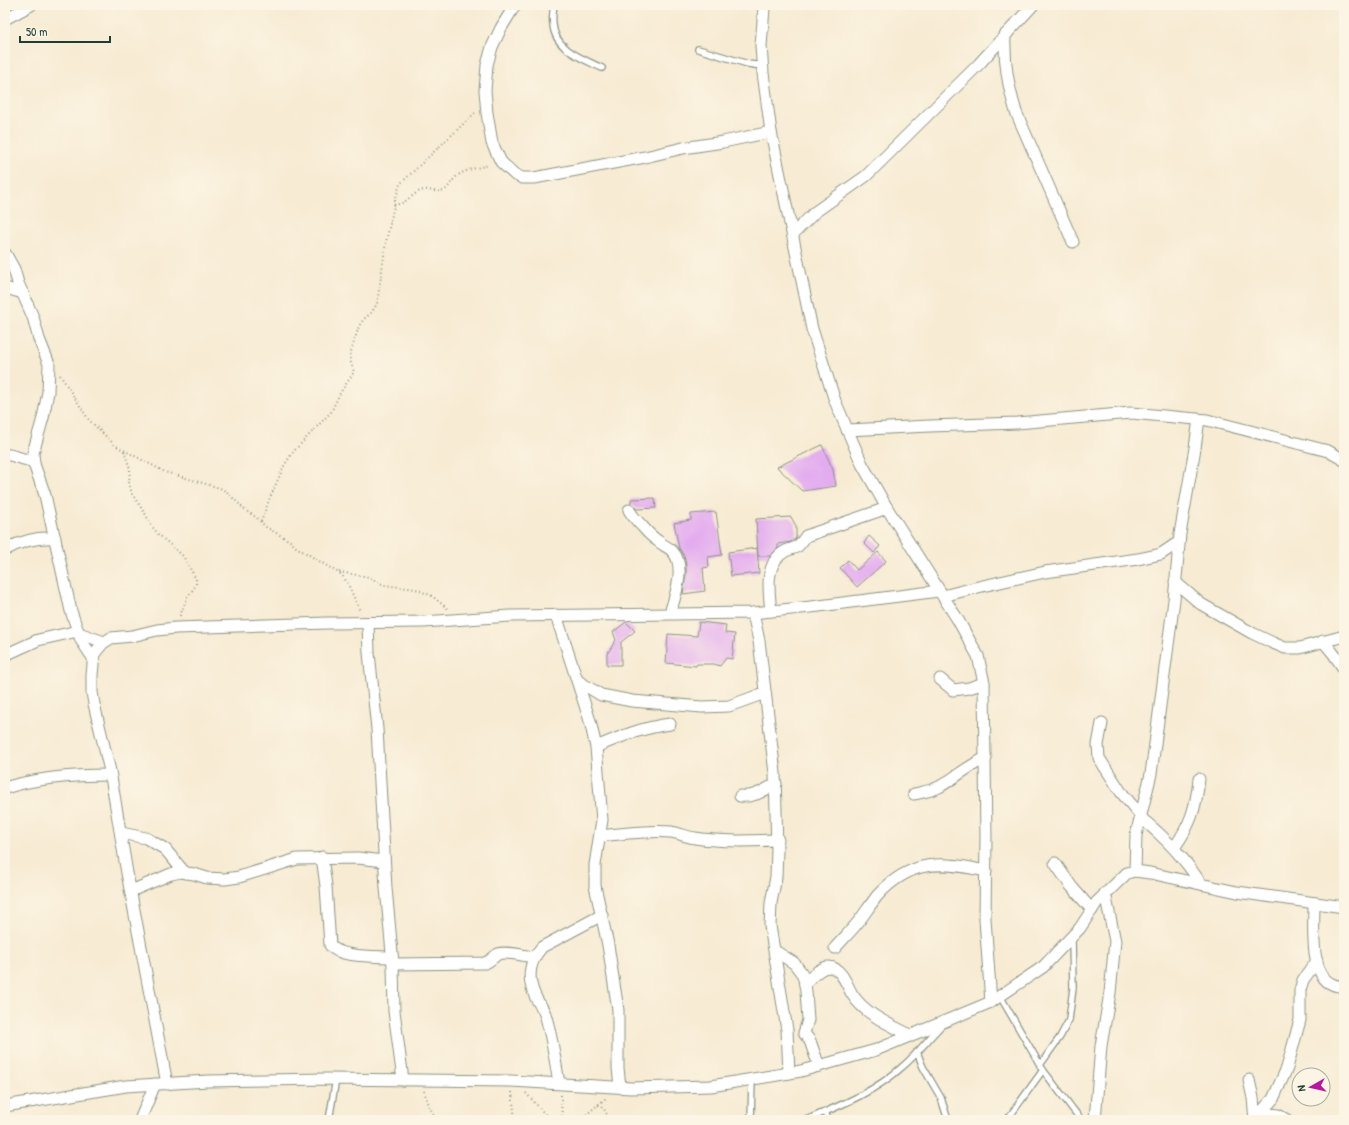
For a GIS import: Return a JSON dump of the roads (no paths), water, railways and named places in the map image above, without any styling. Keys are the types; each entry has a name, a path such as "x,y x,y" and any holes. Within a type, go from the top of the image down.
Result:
{"street":[{"path":"5,19 30,5"},
{"path":"515,5 501,28 492,47 487,65 485,91 492,143 501,162 514,174 522,178 534,178 771,132"},
{"path":"792,234 815,212 866,176 979,64 1033,5"},
{"path":"764,6 761,46 762,66 771,132 812,329 835,402 862,464 887,508 958,620 978,656 984,683 986,758 985,919 996,999"},
{"path":"1005,35 1004,57 1009,90 1016,112 1073,242"},
{"path":"5,253 14,270 33,317 39,339 49,364 48,392 38,438 33,453 34,462 45,495 71,611 81,640 93,658"},
{"path":"5,290 23,293"},
{"path":"847,430 1017,423 1131,413 1207,420 1328,451 1344,460"},
{"path":"1135,871 1136,835 1151,774 1179,542 1199,419"},
{"path":"5,455 34,462"},
{"path":"771,611 769,593 772,564 783,552 798,546 806,536 887,508"},
{"path":"629,510 633,519 659,542 672,551 678,558 679,569 676,594 670,613"},
{"path":"5,550 27,540 43,537 55,538"},
{"path":"167,1084 110,775 92,692 94,654 104,642 111,638 132,636 157,630 176,628 459,620 510,616 771,611 941,593 1045,572 1138,559 1161,554 1179,542"},
{"path":"1175,582 1201,604 1272,643 1285,648 1300,648 1344,636"},
{"path":"753,612 759,641 776,784 778,840 776,877 771,903 770,926 786,1030 789,1073"},
{"path":"556,615 590,720 596,747 602,820 595,865 595,886 602,915 618,1010 618,1087"},
{"path":"366,623 377,729 394,1011 403,1080"},
{"path":"5,655 38,640 79,632 104,642"},
{"path":"1323,641 1344,669"},
{"path":"940,679 953,690 969,688 984,683"},
{"path":"578,681 602,695 632,701 702,707 729,706 765,694"},
{"path":"1102,723 1098,745 1099,758 1121,792 1141,817 1166,838 1193,871 1201,884"},
{"path":"596,747 650,726 670,724"},
{"path":"914,794 938,788 967,768 986,758"},
{"path":"5,788 32,780 66,776 110,775"},
{"path":"1174,848 1183,835 1192,817 1196,804 1199,779"},
{"path":"740,796 750,796 756,794 776,784"},
{"path":"600,836 651,832 672,833 694,838 748,842 778,840"},
{"path":"121,833 146,838 165,849 185,873"},
{"path":"322,858 326,886 330,945 333,949 341,953 392,961 485,963 489,962 497,955 504,953 534,957"},
{"path":"131,891 171,874 185,873 207,878 232,878 297,859 358,858 384,861"},
{"path":"1055,863 1071,886 1092,910"},
{"path":"835,948 858,922 876,897 890,883 906,873 922,866 933,864 959,865 986,871"},
{"path":"5,1106 126,1086 208,1081 336,1079 512,1081 618,1087 711,1086 789,1073 876,1050 996,999 1043,967 1080,928 1105,893 1126,873 1135,871 1237,892 1344,907"},
{"path":"1095,1120 1101,1046 1110,993 1115,941 1105,893"},
{"path":"1314,903 1313,945 1317,961 1325,979 1332,984 1344,987"},
{"path":"560,1083 544,1012 532,987 530,974 531,963 542,947 602,915"},
{"path":"775,951 794,963 801,972 805,984 808,1020 804,1033 810,1041 819,1066"},
{"path":"1256,1115 1273,1099 1287,1068 1300,1020 1300,990 1303,980 1317,961"},
{"path":"805,984 818,971 830,967 836,970 844,978 852,994 865,1009 912,1036"},
{"path":"1248,1080 1256,1115"},
{"path":"140,1120 155,1084"},
{"path":"1256,1115 1278,1115 1287,1120"}],"lane":[{"path":"554,5 553,26 558,40 568,51 602,68"},
{"path":"698,48 748,64 762,66"},
{"path":"1007,1120 1042,1068 1069,1020 1073,988 1072,936"},
{"path":"996,999 1042,1068 1081,1120"},
{"path":"806,1120 874,1088 902,1067 944,1022"},
{"path":"917,1052 930,1080 941,1098 948,1120"},
{"path":"329,1120 336,1079"},
{"path":"751,1120 752,1079"},
{"path":"825,1112 828,1120"}]}
